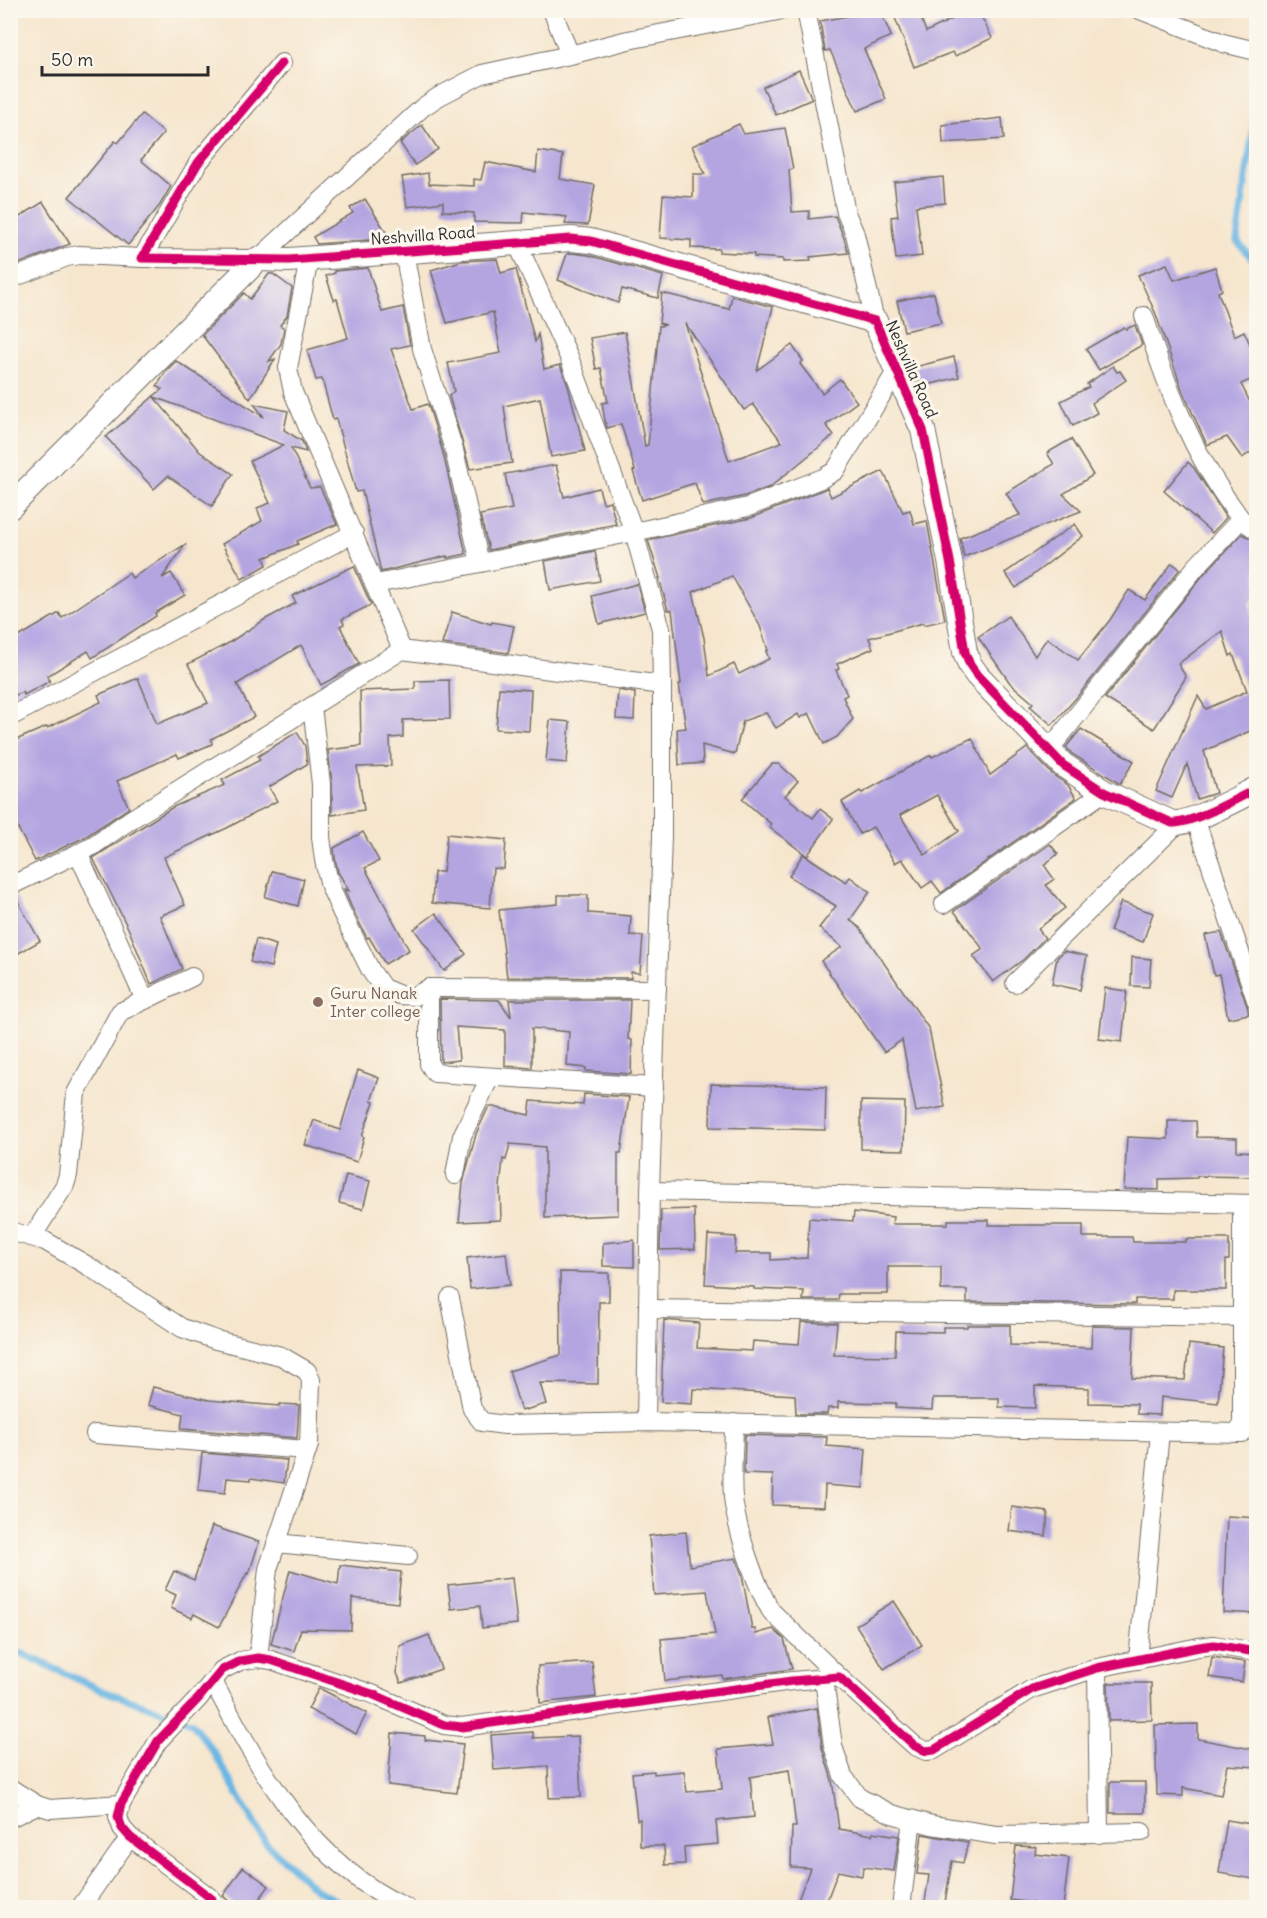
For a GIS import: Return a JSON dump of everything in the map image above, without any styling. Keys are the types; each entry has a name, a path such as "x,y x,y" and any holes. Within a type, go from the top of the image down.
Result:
{"street":[{"path":"552,10 570,56"},
{"path":"10,507 258,259 423,107 438,97 482,74 570,56 628,40 783,10"},
{"path":"806,10 846,213 855,234 875,321"},
{"path":"1140,10 1222,43 1256,51"},
{"path":"141,258 198,163 282,63"},
{"name":"Neshvilla Road","path":"258,259 309,259 571,239 591,241 875,321 923,430 950,561 965,652 970,665 1063,765 1104,792 1172,823 1186,821"},
{"path":"517,243 569,357 634,532 661,628 662,836 650,1191 646,1422"},
{"path":"404,252 422,349 454,450 480,563"},
{"path":"10,279 67,257 79,255 258,259"},
{"path":"309,259 288,368 293,392 402,650"},
{"path":"1143,316 1161,370 1188,436 1221,493 1241,519 1257,530"},
{"path":"376,584 748,507 823,478 835,471 897,370"},
{"path":"1049,750 1196,567 1241,519"},
{"path":"10,717 354,533"},
{"path":"10,886 91,847 129,820 402,650 662,685"},
{"path":"312,706 321,784 324,860 334,895 356,942 383,988 400,995 415,996 429,988 657,989"},
{"path":"1015,983 1186,821 1257,789"},
{"path":"944,904 1104,792"},
{"path":"1186,821 1257,1000"},
{"path":"78,853 145,999"},
{"path":"32,1237 65,1185 76,1093 120,1012 192,977"},
{"path":"429,988 429,1064 435,1073 654,1087"},
{"path":"455,1175 462,1136 490,1077"},
{"path":"450,1298 472,1409 482,1422 505,1425 646,1422 1249,1434 1242,1317 1249,1204 650,1191"},
{"path":"10,1231 45,1241 88,1266 182,1328 216,1340 281,1356 307,1371 311,1380 307,1450 268,1569 258,1658"},
{"path":"648,1310 1242,1317"},
{"path":"734,1424 733,1498 746,1549 764,1600 771,1611 832,1678 915,1746 926,1751 934,1749 1032,1689 1097,1668 1199,1647 1214,1646 1257,1652"},
{"path":"1138,1660 1160,1432"},
{"path":"95,1434 307,1450"},
{"path":"276,1544 408,1556"},
{"path":"213,1905 130,1837 122,1828 118,1817 121,1804 158,1741 222,1670 230,1665 258,1658 271,1660 372,1694 444,1725 462,1727 792,1681 832,1678"},
{"path":"1097,1668 1098,1834"},
{"path":"832,1678 833,1746 843,1776 860,1798 892,1814 932,1825 996,1835 1142,1832"},
{"path":"213,1681 235,1724 275,1788 327,1854 362,1881 407,1908"},
{"path":"10,1788 37,1805 50,1809 121,1804"},
{"path":"10,1818 37,1805"},
{"path":"901,1908 912,1819"},
{"path":"80,1908 130,1837"}],"building":[{"path":"865,10 880,10 891,36 864,49 886,99 857,111 830,50 825,51 820,21 854,15"},
{"path":"918,10 926,32 971,10 978,10 992,38 955,56 953,52 914,67 895,18"},
{"path":"799,70 812,99 776,115 763,87"},
{"path":"142,114 164,133 141,160 171,186 160,205 128,245 69,197 115,141 118,143"},
{"path":"1002,118 1004,139 943,143 942,125"},
{"path":"739,124 744,134 785,128 793,169 789,170 792,212 809,211 809,219 835,216 848,253 810,257 811,261 783,262 783,259 754,257 754,254 691,248 691,240 660,238 663,195 693,197 693,174 705,174 692,146"},
{"path":"422,125 438,149 415,165 400,143"},
{"path":"538,151 563,155 560,179 595,185 588,225 565,224 567,217 524,212 523,223 474,222 474,213 443,211 443,202 407,207 402,177 428,173 429,184 474,186 474,179 481,180 485,162 536,172"},
{"path":"943,177 945,203 916,206 922,256 896,259 891,217 898,216 894,182"},
{"path":"365,199 388,235 382,239 317,244 313,237 353,213 350,208"},
{"path":"43,202 70,244 10,267 10,223"},
{"path":"567,254 588,255 663,276 658,298 622,289 618,303 558,280"},
{"path":"497,259 501,273 516,269 535,342 538,334 544,369 560,365 568,386 585,451 551,457 540,398 504,406 512,463 470,469 449,396 454,391 448,363 501,353 493,312 447,323 431,270 461,261"},
{"path":"1167,264 1174,280 1215,267 1222,290 1218,292 1234,336 1244,331 1257,360 1257,377 1241,384 1257,416 1257,448 1242,458 1227,437 1207,445 1183,392 1155,312 1138,275"},
{"path":"368,268 382,312 403,307 410,345 391,349 413,409 428,404 443,453 466,554 447,558 447,556 381,572 362,491 356,492 336,419 333,420 322,379 316,380 307,350 348,338 337,299 334,300 326,276 335,273 334,271"},
{"path":"269,274 273,274 292,288 287,316 280,325 284,328 281,344 269,361 275,359 250,399 202,335 244,293 250,299"},
{"path":"662,293 729,309 732,296 773,307 757,370 792,345 803,361 800,364 822,393 840,379 857,402 826,425 834,435 770,487 745,496 703,505 695,483 642,500 621,424 607,428 602,403 608,402 601,368 596,369 590,338 625,332 645,446 648,445 659,326 666,325 659,323","holes":["685,323 744,410 753,404 782,442 729,461"]},
{"path":"934,293 941,323 904,331 897,301"},
{"path":"1135,325 1142,345 1099,370 1086,349 1124,327 1126,329"},
{"path":"954,357 959,377 920,387 915,367"},
{"path":"176,361 264,417 254,404 288,411 284,430 302,441 306,452 291,448 310,488 320,487 337,524 264,558 267,565 242,579 222,544 262,521 257,508 270,503 250,461 284,445 154,397 200,452 233,474 212,506 168,476 154,489 106,437 162,389 157,386 166,371"},
{"path":"1113,366 1126,380 1092,403 1097,413 1073,426 1061,401 1089,387 1087,384"},
{"path":"1071,439 1093,475 1063,494 1081,511 964,557 960,538 1020,515 1006,493 1054,464 1047,453"},
{"path":"1188,462 1226,518 1212,533 1164,491"},
{"path":"556,465 564,497 599,488 603,503 610,501 616,524 489,550 480,515 512,509 505,474"},
{"path":"883,471 903,512 910,510 914,524 927,521 945,620 924,625 923,623 869,638 873,648 837,664 839,669 836,670 847,695 843,697 853,719 837,737 824,744 809,713 800,718 798,714 776,728 766,713 743,721 735,754 702,745 703,763 679,765 677,729 686,728 672,610 668,610 648,540 751,518 827,488 831,497","holes":["732,576 760,626 769,659 739,674 734,664 709,676 704,638 693,592"]},
{"path":"1075,524 1083,536 1016,588 1005,573"},
{"path":"1242,534 1257,541 1257,593 1250,605 1257,627 1257,728 1204,751 1216,793 1197,799 1187,764 1172,798 1156,791 1198,696 1206,709 1247,691 1233,654 1230,656 1222,631 1178,664 1186,677 1154,729 1105,698 1204,574"},
{"path":"186,544 162,578 171,573 185,595 155,613 156,616 92,658 88,651 47,676 50,681 24,695 22,692 10,698 10,642 59,613 62,618 129,573 132,578"},
{"path":"595,551 600,581 550,590 545,561"},
{"path":"1172,563 1180,569 1052,725 1030,706 1033,703 1010,683 978,637 1008,616 1035,656 1047,638 1078,660 1110,620 1129,590 1145,600"},
{"path":"354,566 371,605 342,619 344,624 340,626 359,664 321,685 301,645 237,684 254,717 211,739 212,744 179,758 177,754 117,781 129,808 85,837 35,861 10,813 10,749 18,745 16,740 101,702 98,695 138,678 157,724 208,703 188,664 296,603 292,596"},
{"path":"637,584 645,612 599,624 592,596"},
{"path":"452,612 491,624 492,622 514,626 508,653 442,644"},
{"path":"449,680 450,719 403,720 403,737 390,738 391,766 357,767 364,810 332,815 332,783 328,750 361,746 360,691 415,689 415,681"},
{"path":"499,688 531,690 529,731 496,729"},
{"path":"618,690 635,693 634,720 616,719"},
{"path":"550,720 570,722 567,763 546,761"},
{"path":"1081,729 1134,761 1120,784 1072,754 1066,747"},
{"path":"297,732 305,746 307,764 269,787 277,801 227,828 164,857 185,905 160,916 182,969 151,984 129,930 93,858 173,807 225,785 222,780 260,760 258,756"},
{"path":"972,738 990,775 1027,748 1053,775 1068,785 1076,798 941,893 932,881 922,888 902,859 895,863 873,827 860,834 842,802 931,755 932,757","holes":["937,795 959,831 925,855 900,815"]},
{"path":"772,764 779,764 798,781 785,796 813,818 820,809 833,819 807,856 769,827 771,824 742,799"},
{"path":"363,832 379,861 365,868 409,950 385,964 369,937 367,938 351,906 344,889 349,891 338,872 335,858 334,848"},
{"path":"447,834 506,840 504,869 493,868 490,908 432,903 434,872 443,872"},
{"path":"1050,844 1058,854 1044,865 1054,879 1046,885 1065,908 1038,929 1045,938 1024,959 993,982 973,956 983,949 954,911"},
{"path":"803,854 846,882 850,877 870,892 850,920 860,928 929,1029 945,1107 916,1112 902,1040 884,1052 821,961 842,947 819,928 836,906 789,876"},
{"path":"272,871 304,879 298,906 265,897"},
{"path":"558,895 588,895 588,913 631,916 630,935 643,936 640,973 631,972 631,978 507,977 499,910 558,904"},
{"path":"15,896 40,941 10,958 10,897"},
{"path":"1121,902 1153,913 1143,942 1110,931"},
{"path":"436,913 466,954 444,971 414,929"},
{"path":"1221,932 1249,1014 1228,1018 1219,974 1214,975 1205,935"},
{"path":"256,939 276,945 271,967 250,962"},
{"path":"1064,951 1087,956 1080,990 1052,984 1057,958"},
{"path":"1132,957 1151,959 1149,987 1131,986"},
{"path":"1105,988 1127,991 1122,1042 1099,1039"},
{"path":"440,999 499,1000 511,1017 509,1000 630,1000 628,1039 632,1040 631,1074 586,1071 586,1068 567,1066 569,1032 532,1028 532,1068 505,1066 505,1030 456,1027 459,1060 441,1062"},
{"path":"358,1070 379,1078 371,1101 374,1102 362,1136 364,1137 357,1162 305,1145 314,1120 340,1130"},
{"path":"711,1084 826,1087 825,1130 710,1127"},
{"path":"584,1094 629,1097 621,1153 618,1153 618,1215 545,1218 545,1147 510,1144 506,1160 503,1159 500,1187 501,1220 459,1222 463,1183 476,1134 489,1106 529,1115 531,1101 583,1105"},
{"path":"861,1101 905,1102 904,1150 861,1149"},
{"path":"1168,1121 1196,1121 1197,1137 1237,1138 1237,1151 1257,1152 1257,1177 1197,1176 1197,1178 1159,1179 1159,1190 1124,1189 1127,1137 1168,1139"},
{"path":"346,1175 370,1181 363,1209 339,1203"},
{"path":"694,1209 695,1249 660,1250 661,1210"},
{"path":"854,1212 893,1217 892,1224 948,1224 948,1220 989,1220 989,1225 1083,1225 1083,1237 1132,1237 1133,1242 1229,1239 1226,1290 1173,1290 1173,1299 1135,1299 1135,1304 967,1302 967,1290 941,1290 941,1267 888,1267 888,1294 839,1294 838,1300 803,1300 804,1291 705,1284 708,1235 736,1237 735,1253 771,1253 771,1260 807,1258 809,1218 853,1221"},
{"path":"634,1240 634,1267 603,1266 603,1243"},
{"path":"506,1253 510,1285 470,1289 467,1258"},
{"path":"560,1272 609,1273 609,1302 599,1302 598,1384 540,1383 546,1404 521,1411 509,1371 561,1355"},
{"path":"664,1320 699,1323 697,1348 752,1351 753,1341 799,1344 801,1322 837,1323 834,1355 895,1356 896,1331 943,1332 943,1327 1010,1325 1010,1345 1091,1348 1092,1326 1134,1327 1132,1378 1185,1380 1189,1344 1223,1348 1218,1403 1161,1397 1160,1415 1137,1414 1137,1404 1089,1403 1089,1388 1035,1386 1035,1408 999,1407 999,1398 933,1398 932,1410 895,1408 896,1403 838,1402 838,1408 828,1408 827,1414 796,1414 795,1395 693,1389 692,1404 661,1402"},
{"path":"153,1387 209,1400 279,1406 279,1404 299,1405 297,1438 181,1429 183,1414 148,1405"},
{"path":"745,1435 827,1437 826,1446 866,1449 863,1488 825,1485 824,1507 772,1505 773,1475 744,1474"},
{"path":"202,1453 287,1460 284,1483 251,1478 251,1480 227,1478 225,1493 198,1490"},
{"path":"1012,1507 1048,1512 1046,1536 1009,1531"},
{"path":"1227,1516 1257,1518 1257,1614 1223,1612"},
{"path":"212,1526 259,1542 249,1574 247,1573 219,1627 194,1614 192,1618 171,1608 176,1595 165,1590 174,1571 194,1580"},
{"path":"686,1532 690,1566 736,1558 742,1575 752,1629 755,1629 756,1634 773,1629 784,1639 792,1669 723,1679 722,1675 665,1681 661,1639 715,1634 707,1591 654,1595 649,1536"},
{"path":"340,1565 401,1572 398,1603 352,1598 351,1630 301,1629 294,1651 271,1644 290,1570 338,1584"},
{"path":"512,1578 517,1624 482,1628 480,1606 451,1609 448,1585"},
{"path":"894,1601 922,1645 884,1669 856,1625"},
{"path":"429,1635 441,1669 401,1683 397,1673 400,1646"},
{"path":"1212,1657 1245,1662 1242,1682 1209,1677"},
{"path":"592,1662 596,1697 540,1703 538,1666"},
{"path":"1108,1683 1151,1683 1152,1720 1109,1721"},
{"path":"319,1688 367,1713 356,1734 308,1709"},
{"path":"817,1708 822,1748 832,1780 839,1829 872,1835 873,1832 899,1836 894,1871 863,1867 862,1876 838,1871 824,1908 795,1908 810,1868 791,1867 792,1827 796,1827 789,1770 750,1777 754,1817 716,1821 718,1844 684,1847 685,1864 665,1865 664,1846 640,1846 640,1819 637,1820 632,1773 654,1771 654,1774 684,1771 687,1792 722,1789 718,1749 773,1744 768,1717"},
{"path":"1198,1724 1198,1739 1257,1750 1257,1767 1227,1765 1221,1795 1183,1788 1183,1796 1157,1795 1155,1725"},
{"path":"533,1732 533,1738 578,1736 581,1797 549,1798 548,1766 494,1770 491,1735"},
{"path":"392,1733 425,1736 425,1740 463,1744 457,1793 388,1785"},
{"path":"1110,1782 1145,1782 1145,1813 1110,1813"},
{"path":"1227,1820 1257,1825 1257,1855 1253,1879 1219,1873"},
{"path":"922,1834 968,1842 963,1863 952,1861 944,1908 924,1908 929,1875 917,1874"},
{"path":"1016,1846 1036,1847 1035,1854 1069,1858 1063,1908 1033,1908 1033,1903 1010,1900"},
{"path":"243,1867 269,1886 253,1908 237,1908 223,1896"}],"waterway":[{"path":"1256,108 1237,241 1256,263"},
{"path":"10,1648 101,1690 191,1722 213,1751 265,1842 315,1889 351,1908"}],"cycle path":[{"path":"282,63 198,163 142,258 289,260 571,239 591,241 875,321 923,430 950,561 965,652 977,675 1063,765 1104,792 1172,823 1190,820 1256,789"},
{"path":"205,1908 212,1899 130,1837 122,1828 118,1817 121,1804 158,1741 222,1670 240,1661 258,1658 271,1660 372,1694 444,1725 462,1727 792,1681 839,1677 915,1746 926,1751 934,1750 1032,1689 1097,1668 1214,1645 1256,1652"}],"place":[{"name":"Guru Nanak Inter college","path":"318,1002"}]}
